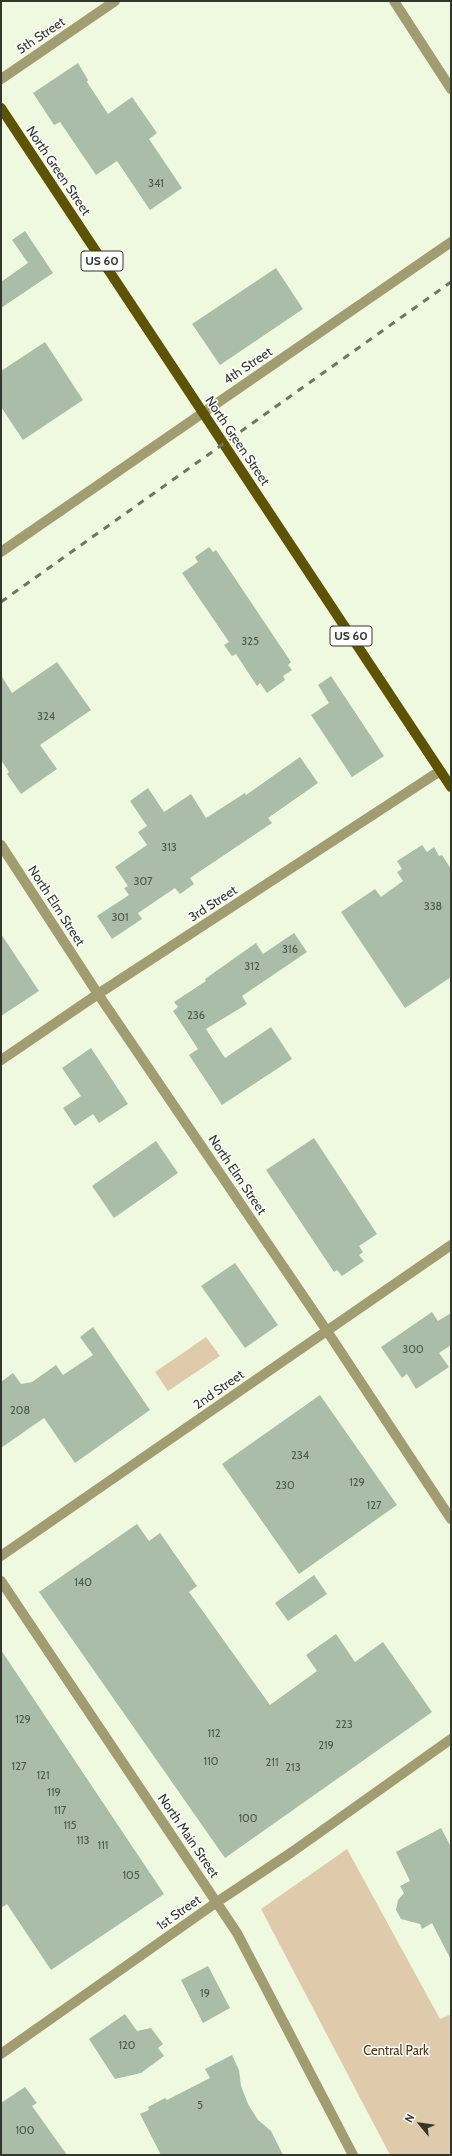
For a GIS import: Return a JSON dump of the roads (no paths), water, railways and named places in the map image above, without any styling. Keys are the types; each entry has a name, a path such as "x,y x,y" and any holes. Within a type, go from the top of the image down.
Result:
{"main road":[{"name":"North Green Street","path":"1,108 451,787"}],"street":[{"name":"5th Street","path":"1,79 116,1"},
{"path":"394,1 451,89"},
{"name":"4th Street","path":"1,552 451,242"},
{"name":"3rd Street","path":"1,1060 98,994 440,771"},
{"name":"North Elm Street","path":"1,845 98,994 327,1331 451,1519"},
{"name":"2nd Street","path":"1,1556 451,1246"},
{"name":"North Main Street","path":"1,1581 237,1933 353,2155"},
{"name":"1st Street","path":"1,2054 217,1902 292,1852 451,1739"}],"railway":[{"path":"1,602 451,282"}],"park label":[{"name":"Central Park","path":"396,2051"}]}
